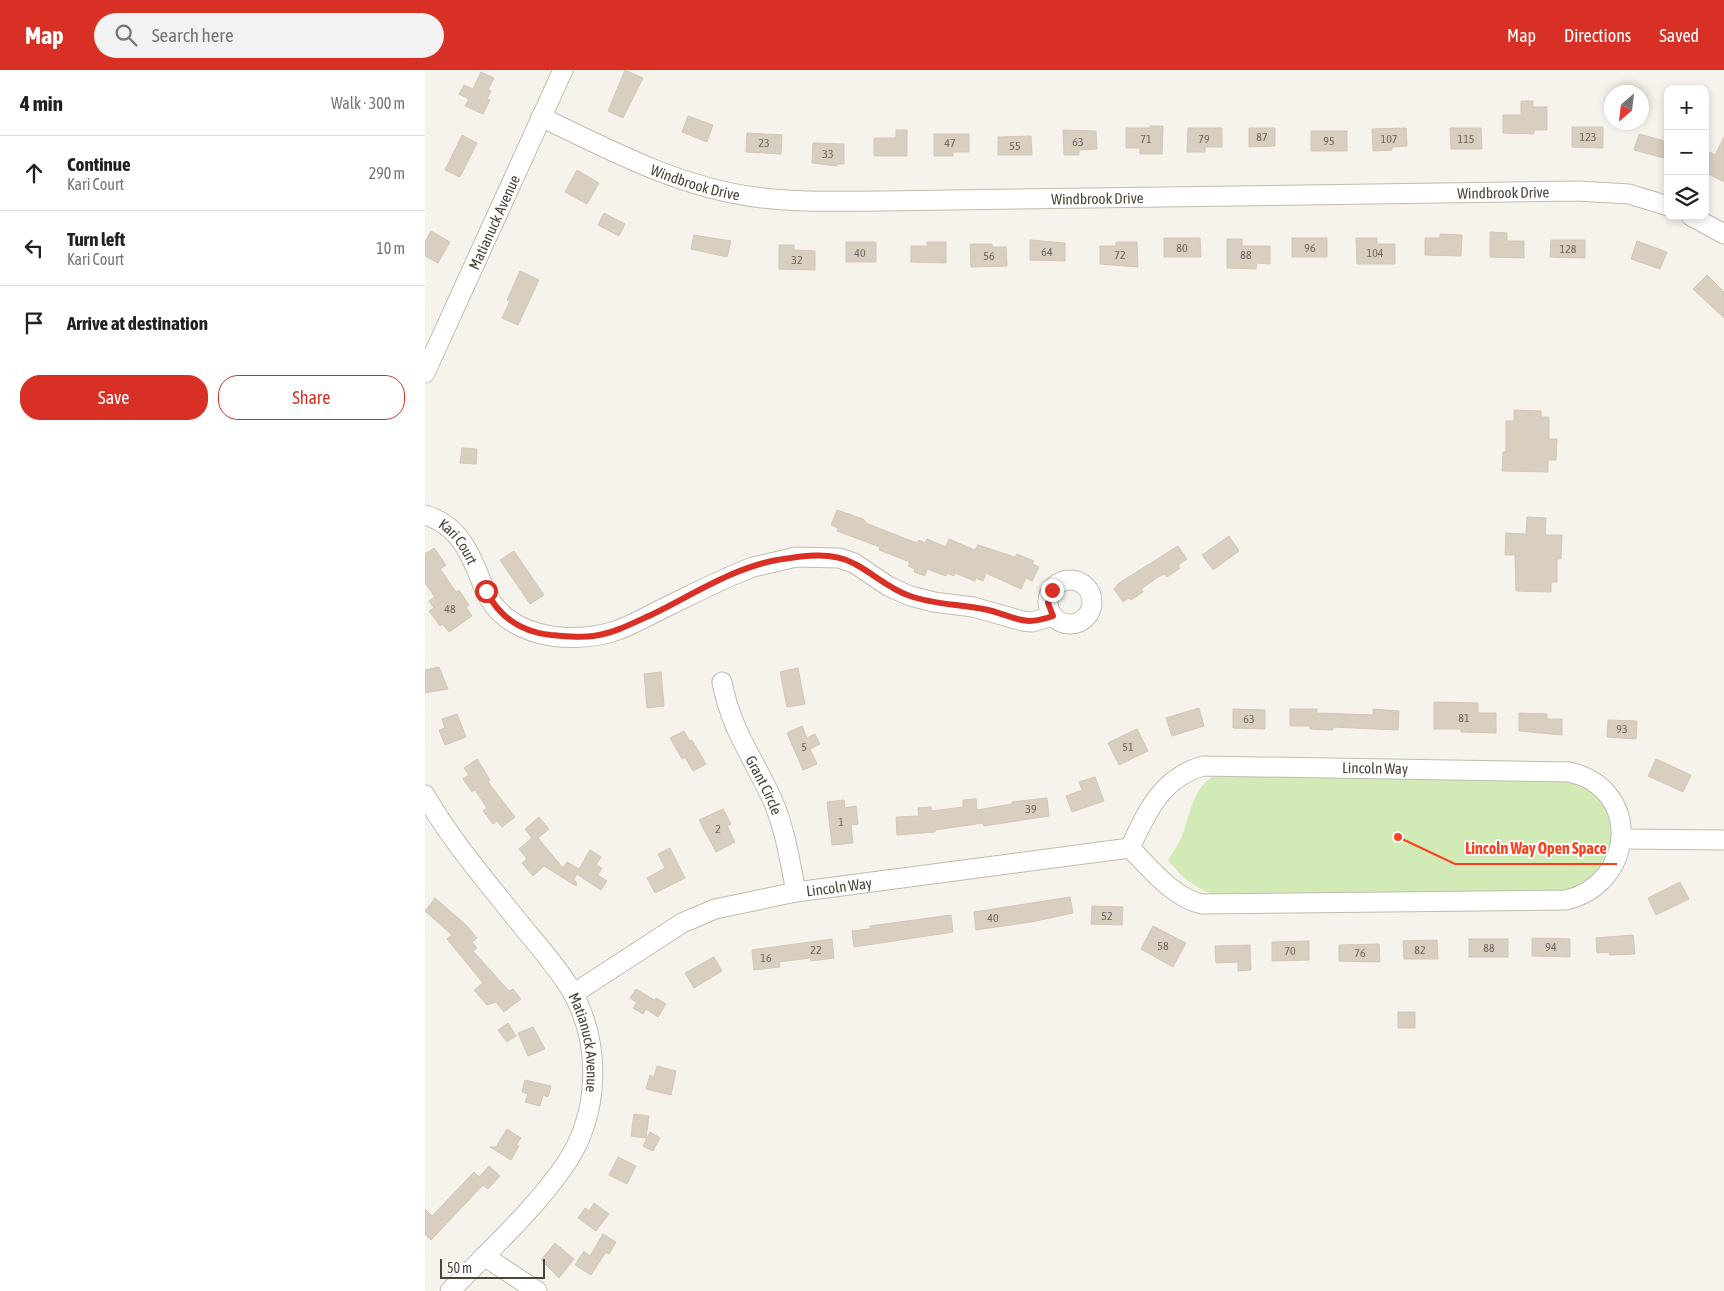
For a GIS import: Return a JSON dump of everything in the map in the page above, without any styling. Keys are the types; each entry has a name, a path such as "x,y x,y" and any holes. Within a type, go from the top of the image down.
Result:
{"street":[{"name":"Matianuck Avenue","path":"425,373 563,70"},
{"name":"Windbrook Drive","path":"541,117 670,176 712,188 770,199 875,201 1577,191 1629,194 1664,205"},
{"path":"1698,220 1724,234"},
{"name":"Kari Court","path":"425,515 446,525 462,540 489,598 504,616 523,629 540,634 585,637 613,632 753,567 772,561 811,556 844,559 899,592 922,600 973,607 1023,621 1032,622 1053,616"},
{"name":"Grant Circle","path":"722,682 734,727 772,798 781,822 797,892"},
{"name":"Lincoln Way","path":"573,994 668,931 697,916 743,902 797,892 1130,848 1148,810 1166,786 1181,774 1203,766 1569,772 1589,779 1608,796 1619,815 1623,839"},
{"name":"Matianuck Avenue","path":"425,795 455,841 553,963 573,994 585,1024 592,1056 591,1097 584,1126 570,1157 559,1172 484,1256 450,1291"},
{"path":"1130,848 1163,880 1185,897 1202,904 1555,901 1576,897 1597,885 1612,869 1623,839 1724,840"},
{"path":"484,1256 537,1291"}],"green space":[{"path":"1215,776 1563,780 1587,787 1604,804 1610,816 1613,847 1593,880 1560,893 1212,894 1187,880 1168,860 1182,836 1197,794 1208,780"}],"building":[{"path":"625,70 643,78 623,118 608,111"},
{"path":"481,72 494,78 488,90 491,91 487,99 490,100 483,114 465,106 469,99 459,94 464,85 473,89"},
{"path":"1521,101 1533,101 1533,107 1547,107 1547,130 1534,130 1534,134 1503,133 1503,115 1521,115"},
{"path":"688,116 713,125 707,142 682,132"},
{"path":"1150,126 1163,126 1162,154 1140,154 1140,148 1126,148 1126,128 1150,128"},
{"path":"1572,127 1603,127 1603,148 1572,147"},
{"path":"1188,128 1222,128 1222,147 1205,147 1205,152 1187,152"},
{"path":"1249,128 1275,128 1275,146 1249,147"},
{"path":"1406,128 1407,146 1392,147 1392,150 1373,151 1372,129"},
{"path":"1450,128 1481,128 1482,149 1451,149"},
{"path":"896,130 907,130 907,156 874,156 874,138 896,138"},
{"path":"1063,130 1096,131 1097,149 1079,150 1079,155 1064,155"},
{"path":"1311,131 1347,131 1347,151 1311,151"},
{"path":"747,133 782,135 781,154 746,152"},
{"path":"934,134 969,134 969,152 953,152 953,156 934,156"},
{"path":"1639,134 1664,141 1664,158 1634,150"},
{"path":"462,135 477,143 460,177 445,170"},
{"path":"1031,136 1032,155 998,155 998,137"},
{"path":"1724,137 1724,182 1709,174 1709,152 1715,155"},
{"path":"813,143 844,144 844,164 837,164 837,166 812,163"},
{"path":"577,170 599,183 587,204 565,192"},
{"path":"604,213 625,224 619,236 598,225"},
{"path":"431,231 450,242 438,263 425,256 425,242"},
{"path":"1490,232 1507,233 1507,241 1524,241 1524,258 1490,257"},
{"path":"1440,234 1462,235 1461,256 1425,255 1425,238 1440,238"},
{"path":"694,235 731,241 727,257 691,249"},
{"path":"1164,238 1200,238 1201,257 1164,257"},
{"path":"1292,238 1327,238 1327,257 1292,257"},
{"path":"1356,238 1377,238 1377,244 1395,244 1395,264 1357,264"},
{"path":"1227,239 1242,239 1242,246 1270,246 1270,264 1257,263 1256,269 1227,268"},
{"path":"1030,240 1065,243 1065,261 1030,260"},
{"path":"1551,240 1585,240 1585,258 1550,257"},
{"path":"1637,241 1667,252 1660,269 1631,259"},
{"path":"846,242 876,242 876,262 846,262"},
{"path":"927,242 946,242 946,263 911,262 911,246 927,246"},
{"path":"1116,242 1137,242 1138,267 1100,264 1100,246 1116,246"},
{"path":"970,244 992,244 992,247 1006,247 1007,266 971,267"},
{"path":"779,245 794,245 794,250 815,251 815,270 779,269"},
{"path":"520,271 539,280 518,325 502,318 510,301 507,300"},
{"path":"1707,275 1724,292 1724,318 1693,289"},
{"path":"1514,410 1541,411 1541,417 1549,417 1549,439 1557,439 1556,460 1548,460 1548,472 1502,471 1503,452 1506,452 1506,421 1514,421"},
{"path":"462,448 477,449 476,464 460,463"},
{"path":"837,510 863,519 868,524 917,543 919,540 925,543 927,539 946,547 949,539 975,550 978,545 1015,557 1017,554 1034,561 1032,564 1039,567 1032,581 1026,578 1021,589 986,573 983,581 976,578 975,581 955,573 954,576 947,573 946,576 927,569 925,576 914,572 915,569 908,566 910,562 879,550 880,547 837,531 838,528 831,525"},
{"path":"1527,517 1546,518 1545,535 1562,535 1561,559 1557,559 1557,582 1551,582 1551,592 1516,591 1515,555 1505,555 1506,533 1526,534"},
{"path":"1229,536 1239,551 1213,570 1202,555"},
{"path":"1178,546 1187,559 1178,565 1180,568 1167,577 1165,574 1158,577 1141,589 1143,592 1131,600 1129,598 1123,602 1114,589 1119,583"},
{"path":"434,548 446,565 440,569 456,592 459,590 469,605 466,607 472,616 449,632 443,624 440,626 429,611 434,608 429,601 435,597 425,583 425,554"},
{"path":"514,551 544,595 530,604 500,560"},
{"path":"439,667 448,689 425,693 425,670"},
{"path":"798,668 805,704 787,707 780,672"},
{"path":"661,672 664,706 647,708 644,674"},
{"path":"1434,702 1478,703 1478,713 1496,713 1496,733 1461,732 1461,729 1434,729"},
{"path":"1199,708 1204,726 1172,736 1166,718"},
{"path":"1233,709 1265,710 1265,729 1233,728"},
{"path":"1290,709 1317,709 1317,713 1373,715 1373,709 1399,711 1398,730 1333,727 1333,730 1310,729 1310,726 1290,726"},
{"path":"1519,713 1547,714 1547,719 1562,719 1562,735 1519,731"},
{"path":"457,714 466,737 445,745 439,730 445,728 442,719"},
{"path":"1608,720 1637,721 1636,739 1607,737"},
{"path":"802,726 807,738 815,734 820,744 810,749 817,764 803,770 787,733"},
{"path":"1137,729 1148,751 1119,765 1108,743"},
{"path":"684,731 690,741 692,740 706,764 693,771 685,757 682,759 670,738"},
{"path":"477,759 490,780 488,782 515,817 502,827 497,821 493,824 483,811 487,808 475,790 472,792 463,779 469,775 464,768"},
{"path":"1656,759 1691,775 1683,792 1648,776"},
{"path":"1095,777 1104,801 1072,812 1066,796 1082,790 1079,782"},
{"path":"1047,798 1049,816 984,826 983,823 935,830 935,832 897,835 896,817 919,816 918,808 931,807 932,811 963,807 963,800 976,799 977,810 1012,804 1012,802"},
{"path":"844,800 845,808 856,806 858,824 851,825 853,843 832,845 827,802"},
{"path":"723,809 731,824 727,826 735,842 716,852 699,820"},
{"path":"539,817 549,829 538,838 563,868 567,862 579,869 590,850 601,857 596,865 602,868 598,875 607,881 601,890 577,874 574,879 577,884 576,886 544,866 533,876 522,863 527,859 519,849 532,838 525,829"},
{"path":"670,848 685,878 655,893 647,878 665,868 658,854"},
{"path":"1680,882 1689,899 1656,915 1648,898"},
{"path":"1070,897 1073,913 1031,922 976,930 974,912"},
{"path":"435,898 466,925 477,938 472,942 477,948 473,951 509,991 513,989 521,999 504,1012 496,1002 487,1005 474,990 483,983 447,939 452,935 425,911"},
{"path":"1092,906 1123,907 1122,925 1091,924"},
{"path":"951,915 953,932 854,947 852,931 870,929 870,926"},
{"path":"1153,926 1186,943 1173,967 1141,949"},
{"path":"1633,935 1635,954 1609,955 1609,952 1597,953 1596,938"},
{"path":"1532,938 1570,939 1570,957 1532,956"},
{"path":"832,939 834,958 811,961 810,958 779,962 780,967 754,970 752,950"},
{"path":"1469,939 1508,939 1508,957 1469,957"},
{"path":"1437,940 1438,959 1404,959 1403,941"},
{"path":"1309,941 1309,960 1272,961 1272,942"},
{"path":"1379,944 1380,962 1339,961 1339,945"},
{"path":"1250,945 1251,970 1238,971 1238,962 1216,963 1215,946"},
{"path":"714,957 722,971 694,988 685,973"},
{"path":"636,989 654,1000 656,998 666,1004 658,1017 646,1009 643,1014 633,1008 637,1003 630,998"},
{"path":"1398,1012 1415,1012 1415,1028 1398,1028"},
{"path":"508,1023 516,1036 507,1042 498,1030"},
{"path":"533,1027 545,1049 528,1056 518,1033"},
{"path":"657,1066 676,1071 671,1095 646,1089 650,1075 654,1077"},
{"path":"525,1080 551,1086 548,1097 543,1095 540,1106 525,1102 528,1094 522,1092"},
{"path":"634,1114 649,1116 646,1138 631,1136"},
{"path":"507,1129 521,1138 516,1145 519,1146 511,1160 490,1147 496,1147"},
{"path":"650,1132 660,1138 653,1151 643,1146"},
{"path":"618,1157 636,1166 627,1184 609,1175"},
{"path":"489,1166 500,1176 488,1189 483,1185 431,1240 425,1234 425,1209 432,1216 474,1172 479,1177"},
{"path":"594,1203 609,1214 596,1231 578,1218 585,1208 589,1211"},
{"path":"603,1234 616,1242 609,1254 606,1252 591,1275 575,1265 584,1251 590,1256"},
{"path":"555,1243 574,1259 559,1278 541,1260"}],"place":[{"name":"Lincoln Way Open Space","path":"1398,837"}],"route":[{"path":"486,591 493,604 504,616 523,629 540,634 585,637 604,634 635,624 738,572 772,561 796,557 833,556 844,559 859,566 888,586 910,596 922,600 992,611 1023,621 1039,621 1053,616 1048,603 1052,590"}]}
